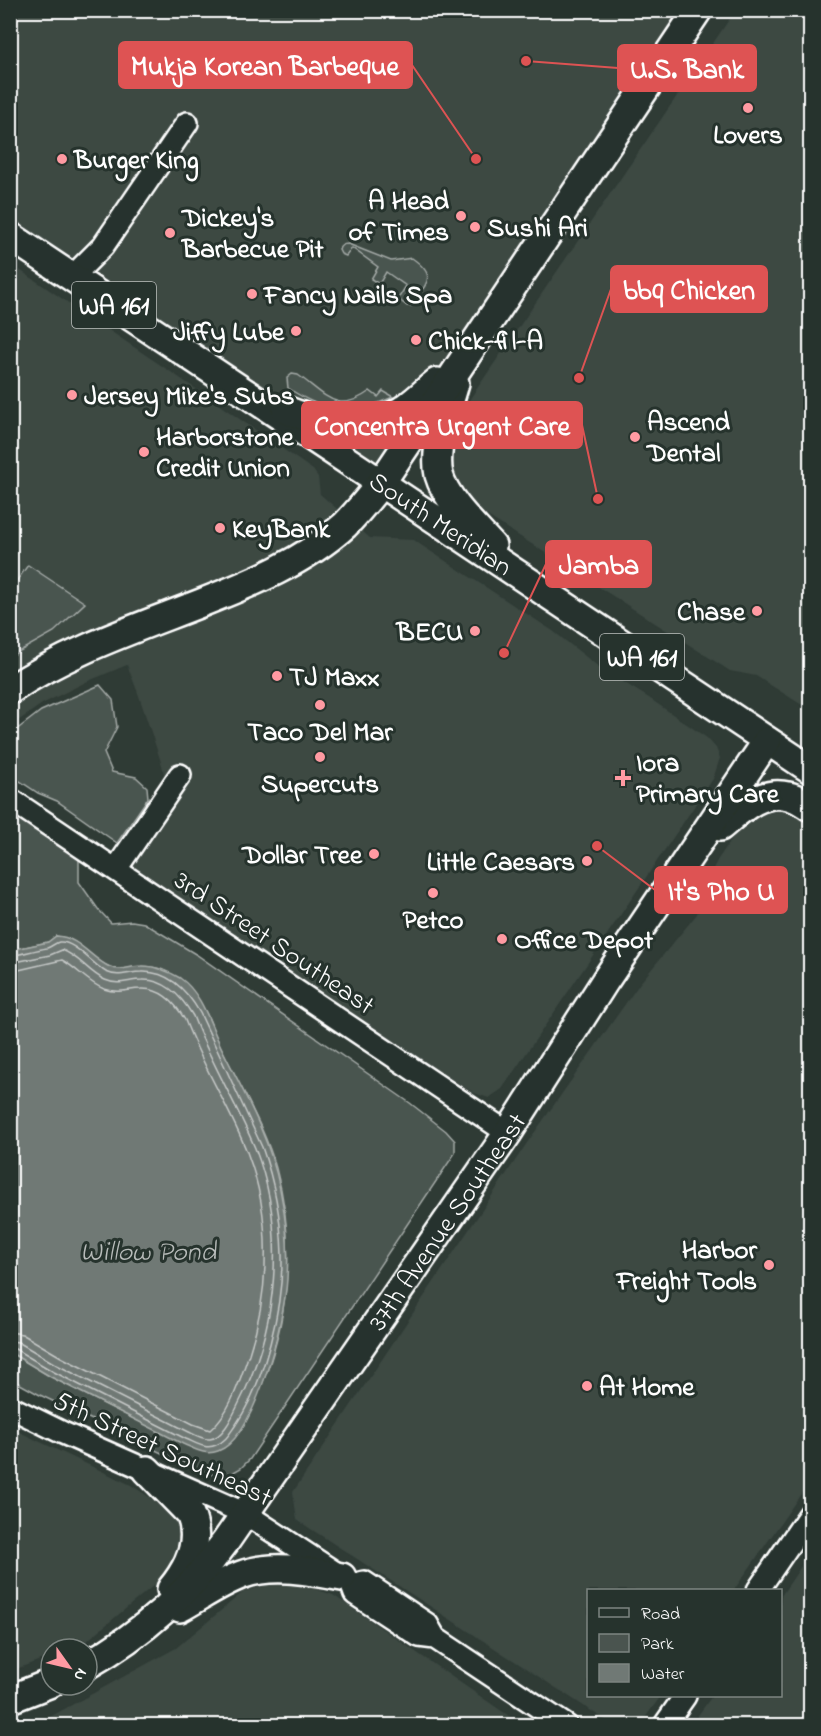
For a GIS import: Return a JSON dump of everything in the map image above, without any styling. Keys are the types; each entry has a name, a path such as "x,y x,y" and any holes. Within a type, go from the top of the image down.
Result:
{"main road":[{"path":"10,690 49,666 131,630 276,572 311,550 362,508 698,10"},
{"name":"South Meridian","path":"10,236 810,769"},
{"path":"250,396 298,415 325,422 345,425 362,424 381,420 396,413 459,364"},
{"path":"459,364 440,442 437,463 440,477 460,510 517,574"},
{"name":"37th Avenue Southeast","path":"99,1657 154,1620 203,1571 246,1514 508,1133 605,981 767,741"},
{"path":"694,849 755,800 788,795 810,807"},
{"path":"133,1636 174,1585 195,1545 196,1534 190,1514 147,1470"},
{"path":"133,1636 222,1584 256,1571 281,1569 346,1580"},
{"path":"10,1699 39,1688"}],"street":[{"path":"72,277 103,246 187,123"},
{"path":"116,869 180,775"},
{"name":"3rd Street Southeast","path":"10,799 508,1133"},
{"name":"5th Street Southeast","path":"10,1407 246,1514 346,1580 355,1594 419,1636 435,1638 567,1725"},
{"path":"759,1589 810,1514"},
{"path":"664,1725 684,1697"}],"shaded area":[{"path":"10,11 698,11 381,483 11,236"},
{"path":"735,11 810,11 810,710 756,676 730,671 486,515 469,501 457,484 451,465 450,448 454,427 465,406"},
{"path":"11,264 313,470 318,477 320,494 370,538 414,540 553,631 599,667 707,738 716,748 720,758 713,779 502,1089 489,1098 474,1093 396,1046 113,858 163,789 165,779 127,665 42,704 11,726"},
{"path":"798,811 810,819 810,1481 735,1589 587,1589 587,1697 660,1697 639,1726 613,1725 297,1520 293,1492 527,1143 640,983 697,914 702,890 718,859 741,826 763,814"},
{"path":"11,1428 131,1485 178,1516 182,1524 183,1546 178,1560 159,1581 92,1637 39,1637 39,1660 11,1671"},
{"path":"810,1553 810,1725 691,1725 711,1697 782,1697 782,1595"},
{"path":"274,1583 306,1586 333,1595 522,1725 35,1725 86,1697 99,1697 99,1690 176,1648 243,1592"}],"green space":[{"path":"348,244 391,261 412,258 420,265 428,275 427,280 411,306 407,306 398,299 406,286 386,272 379,284 371,279 378,267 352,248 346,256 341,254 340,247"},
{"path":"292,374 298,375 332,400 340,402 359,398 370,391 378,397 383,391 393,397 352,409 327,407 314,403 288,388 287,378"},
{"path":"28,565 85,603 54,632 11,656 11,589"},
{"path":"100,685 113,700 117,727 104,753 112,772 136,777 147,787 148,798 117,843 57,801 38,793 11,775 11,734 41,711"},
{"path":"10,813 79,857 79,882 111,923 132,921 144,923 197,955 410,1103 446,1131 455,1141 455,1153 250,1459 232,1473 213,1475 170,1457 11,1379 11,1353 51,1377 184,1444 228,1444 247,1414 263,1381 275,1347 283,1312 287,1275 287,1239 283,1203 268,1143 206,1013 189,992 163,970 147,967 117,969 110,967 66,938 56,936 48,942 11,950"}],"water":[{"name":"Willow Pond","path":"56,936 72,940 110,967 118,969 141,966 156,968 188,984 205,1010 255,1116 276,1170 288,1256 281,1320 266,1374 245,1424 232,1441 218,1451 204,1452 183,1444 51,1377 11,1353 11,950 48,942"}],"place":[{"name":"U.S. Bank","path":"526,61"},
{"name":"Lovers","path":"748,108"},
{"name":"Burger King","path":"62,159"},
{"name":"Mukja Korean Barbeque","path":"476,159"},
{"name":"A Head of Times","path":"461,216"},
{"name":"Sushi Ari","path":"475,227"},
{"name":"Dickey's Barbecue Pit","path":"170,233"},
{"name":"Fancy Nails Spa","path":"252,294"},
{"name":"Jiffy Lube","path":"296,331"},
{"name":"Chick-fil-A","path":"416,340"},
{"name":"bbq Chicken","path":"579,378"},
{"name":"Jersey Mike's Subs","path":"72,395"},
{"name":"Ascend Dental","path":"635,437"},
{"name":"Harborstone Credit Union","path":"144,452"},
{"name":"Concentra Urgent Care","path":"598,499"},
{"name":"KeyBank","path":"220,528"},
{"name":"Chase","path":"757,611"},
{"name":"BECU","path":"475,631"},
{"name":"Jamba","path":"504,653"},
{"name":"TJ Maxx","path":"277,676"},
{"name":"Taco Del Mar","path":"320,705"},
{"name":"Supercuts","path":"320,757"},
{"name":"Iora Primary Care","path":"623,778"},
{"name":"It's Pho U","path":"597,846"},
{"name":"Dollar Tree","path":"374,854"},
{"name":"Little Caesars","path":"587,861"},
{"name":"Petco","path":"433,893"},
{"name":"Office Depot","path":"502,939"},
{"name":"Harbor Freight Tools","path":"769,1265"},
{"name":"At Home","path":"587,1386"}]}
